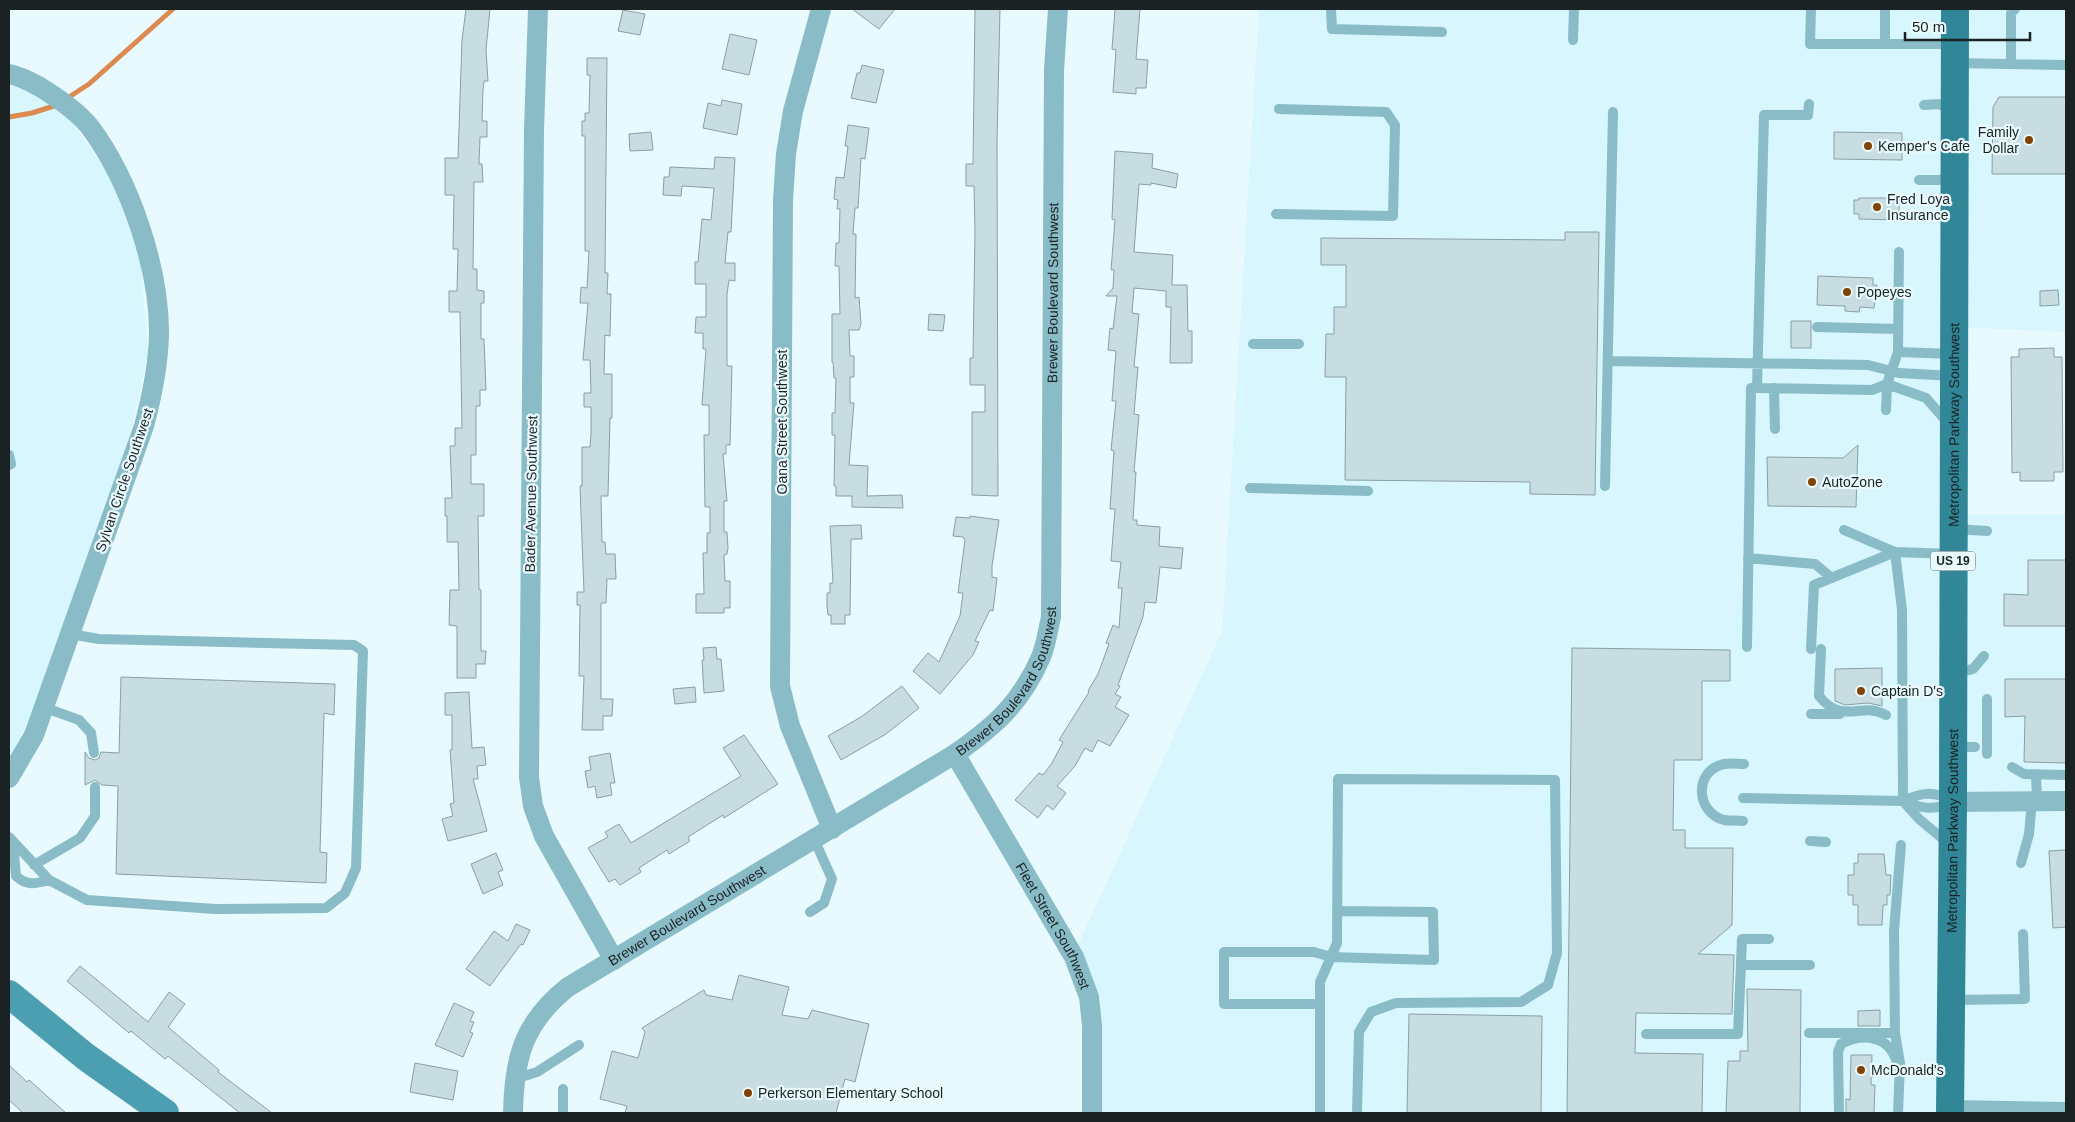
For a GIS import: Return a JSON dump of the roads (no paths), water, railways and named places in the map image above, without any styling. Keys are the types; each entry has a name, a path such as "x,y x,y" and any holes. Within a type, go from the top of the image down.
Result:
{"main road":[{"name":"Metropolitan Parkway Southwest","path":"1950,1112 1953,802 1964,747 1953,673 1955,9"}],"street":[{"name":"Bader Avenue Southwest","path":"538,9 534,130 529,777 533,806 544,836 614,960"},
{"name":"Oana Street Southwest","path":"821,9 794,111 786,154 783,200 780,686 790,726 832,829"},
{"name":"Brewer Boulevard Southwest","path":"513,1113 519,1052 532,1025 550,1002 568,988 956,754 991,728 1021,695 1041,656 1051,616 1054,70 1058,9"},
{"name":"Sylvan Circle Southwest","path":"9,74 19,76 63,100 89,126 108,157 140,225 156,288 159,336 154,384 144,426 34,735 9,778"},
{"name":"Fleet Street Southwest","path":"956,754 1074,957 1086,989 1092,1026 1092,1113"},
{"path":"1953,802 2066,801"},
{"path":"9,994 86,1057 165,1113"},
{"path":"1950,1112 2065,1112"}],"lane":[{"path":"1331,9 1332,28 1442,32"},
{"path":"1573,40 1574,9"},
{"path":"1811,9 1810,44 1885,44 1955,53 2011,64 2066,64"},
{"path":"1885,44 1886,9"},
{"path":"2011,64 2011,13 2015,9"},
{"path":"1757,388 1764,115 1808,115 1809,104"},
{"path":"1924,104 1939,104 1955,110"},
{"path":"1276,214 1393,216 1396,125 1386,112 1279,110"},
{"path":"1605,486 1613,112"},
{"path":"1920,180 1939,180 1954,176"},
{"path":"1886,410 1887,384 1890,370 1898,352 1899,252"},
{"path":"1817,327 1898,329"},
{"path":"1253,344 1298,344"},
{"path":"1898,352 1954,365"},
{"path":"1608,361 1868,365 1899,373 1954,365"},
{"path":"1747,647 1751,388 1872,390 1887,384 1926,398 1953,429"},
{"path":"1774,388 1775,429"},
{"path":"9,455 11,464 9,465"},
{"path":"1250,488 1368,491"},
{"path":"1844,530 1896,552"},
{"path":"1886,715 1879,711 1836,712 1827,706 1819,696 1814,585 1896,552 1953,542 1987,531"},
{"path":"1896,552 1902,610 1901,756 1903,801 1918,819 1952,846"},
{"path":"1748,558 1815,564 1832,578"},
{"path":"11,839 49,880 87,900 215,909 326,908 345,893 356,868 363,651 354,645 99,639 70,634"},
{"path":"1953,673 1974,669 1984,656"},
{"path":"1987,699 1987,754"},
{"path":"44,707 80,720 91,732 94,753"},
{"path":"1810,714 1902,715"},
{"path":"1743,821 1723,820 1708,810 1701,798 1702,782 1711,770 1724,764 1744,764"},
{"path":"2012,766 2024,774 2066,775"},
{"path":"2021,864 2029,834 2036,774"},
{"path":"1320,1113 1320,982 1337,943 1338,779 1555,780 1557,954 1548,985 1521,1002 1396,1003 1371,1012 1359,1032 1358,1113"},
{"path":"34,865 80,838 95,816 95,787"},
{"path":"1743,798 1903,801 1919,808 1941,807 1953,802"},
{"path":"11,839 16,876 25,883 36,884 49,880"},
{"path":"810,912 824,904 832,879 814,839"},
{"path":"1810,841 1826,842"},
{"path":"1898,1113 1900,1071 1895,1033 1894,931 1900,846"},
{"path":"1320,1004 1224,1004 1224,952 1314,952 1331,957 1434,960 1433,912 1337,911"},
{"path":"1951,1000 2024,999 2023,934"},
{"path":"1646,1034 1738,1034 1742,939 1769,939"},
{"path":"1741,965 1810,965"},
{"path":"1809,1033 1895,1033"},
{"path":"1839,1113 1838,1052 1840,1044 1849,1040 1880,1038 1889,1045 1900,1071"},
{"path":"515,1079 537,1072 579,1046"},
{"path":"563,1088 563,1113"}],"waterway":[{"path":"66,99 89,84 173,9"},
{"path":"9,117 32,113 57,105"}],"place":[{"name":"Family Dollar","path":"2029,140"},
{"name":"Kemper's Cafe","path":"1868,146"},
{"name":"Fred Loya Insurance","path":"1877,207"},
{"name":"Popeyes","path":"1847,292"},
{"name":"AutoZone","path":"1812,482"},
{"name":"Captain D's","path":"1861,691"},
{"name":"McDonald's","path":"1861,1070"},
{"name":"Perkerson Elementary School","path":"748,1093"}]}
